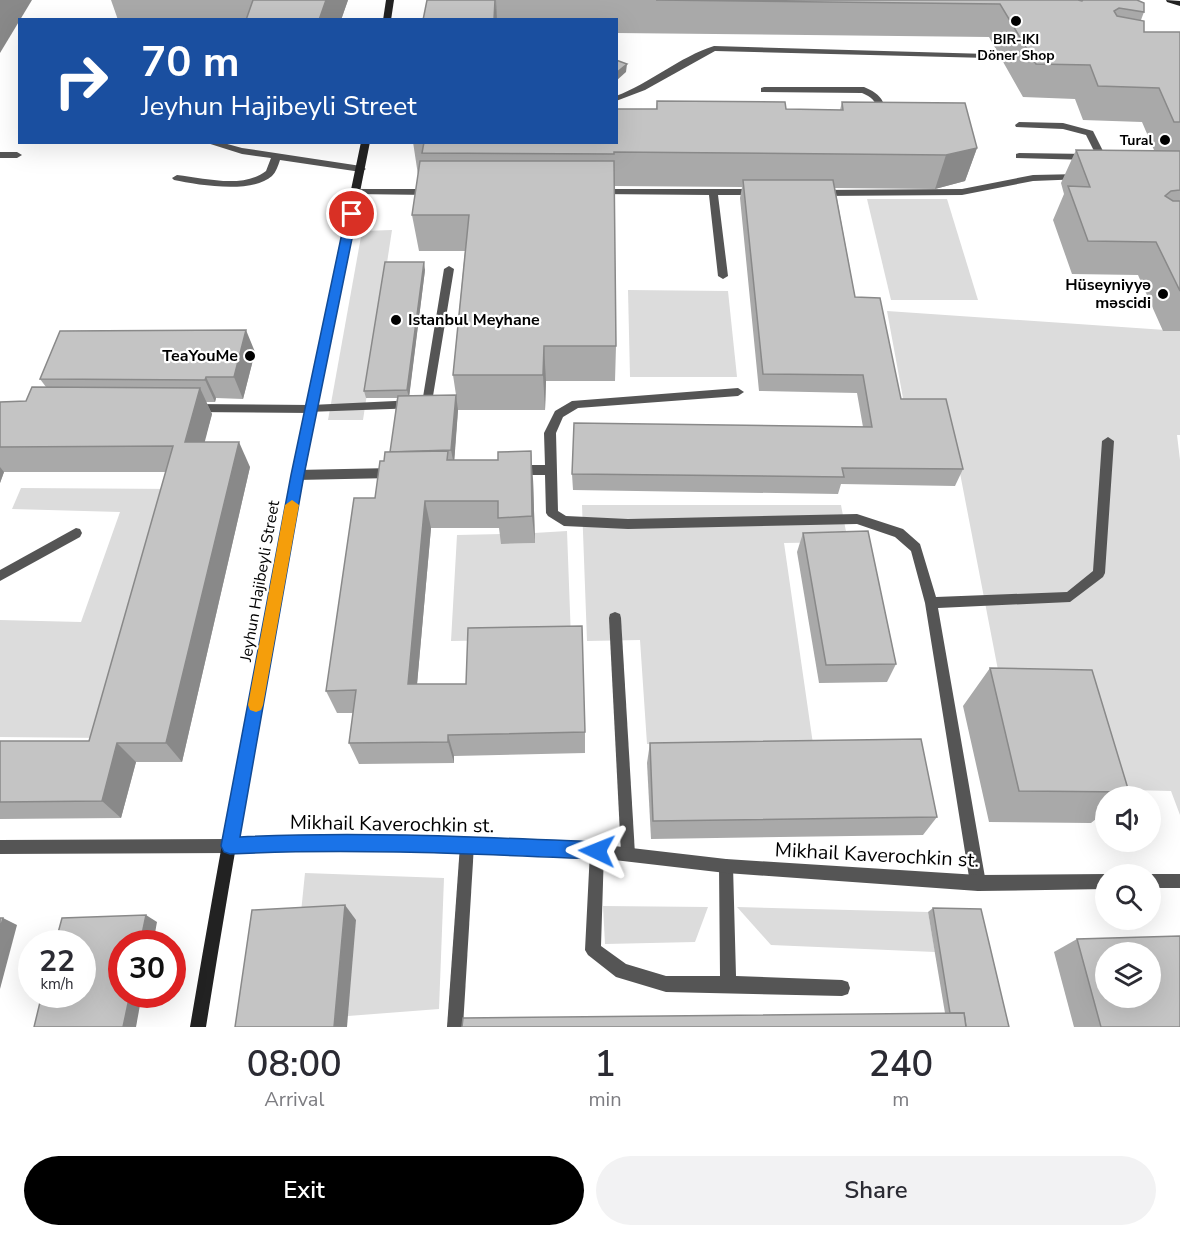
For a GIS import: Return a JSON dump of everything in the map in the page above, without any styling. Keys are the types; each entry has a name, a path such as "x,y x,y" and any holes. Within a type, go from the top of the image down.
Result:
{"main road":[{"path":"387,18 390,0"},
{"path":"1170,0 1180,4"},
{"name":"Jeyhun Hajibeyli Street","path":"198,1027 297,475 366,144"}],"street":[{"path":"618,98 654,83 693,57 714,48 988,56"},
{"path":"764,90 864,90 874,95 881,104 881,112 870,116"},
{"path":"1019,125 1063,126 1090,133 1101,157"},
{"path":"216,144 242,151 361,169"},
{"path":"0,155 17,155"},
{"path":"177,178 246,184 260,180 270,173 277,155"},
{"path":"1019,156 1112,158"},
{"path":"806,193 962,192 1033,178 1085,177"},
{"path":"356,192 438,192"},
{"path":"593,192 771,193"},
{"path":"713,192 723,276"},
{"path":"185,408 311,409 418,404 428,399 449,269"},
{"path":"738,392 576,404 559,414 550,433 552,513 564,521 628,524 857,519 899,533 916,548 931,603 978,883"},
{"path":"931,603 1070,597 1099,573 1108,441"},
{"path":"504,471 550,470"},
{"path":"297,475 401,473"},
{"path":"0,576 76,533"},
{"path":"615,618 628,854"},
{"name":"Mikhail Kaverochkin st.","path":"0,847 230,846 284,843 467,845 597,851 726,866 978,883 1095,881"},
{"path":"455,1027 467,845"},
{"path":"597,851 593,950 622,971 666,984 842,988"},
{"path":"726,866 728,984"},
{"path":"1161,881 1180,881"}],"shaded area":[{"path":"867,199 947,199 978,300 891,300"},
{"path":"392,230 363,420 328,420 362,231"},
{"path":"628,290 728,291 737,377 630,377"},
{"path":"887,311 1180,331 1180,435 1177,435 1180,460 1180,815 1171,791 1161,791 1161,786 1095,786 1095,789 1087,789 998,670 948,411 905,409"},
{"path":"21,488 177,489 105,738 0,737 0,620 81,622 120,512 12,509"},
{"path":"582,505 841,505 848,542 784,543 813,744 647,744 640,640 587,641"},
{"path":"567,531 571,639 451,641 457,535 502,534 502,544 535,543 534,533"},
{"path":"305,873 444,878 439,1009 348,1016 300,922"},
{"path":"603,906 708,907 695,942 605,944"},
{"path":"737,907 928,912 935,952 771,945"}],"building":[{"path":"253,0 326,0 320,18 247,18"},
{"path":"427,0 495,0 494,18 423,18"},
{"path":"656,0 1137,0 1144,3 1144,12 1119,8 1114,11 1117,16 1144,21 1144,32 1180,32 1180,122 1174,122 1159,88 1098,86 1090,65 1036,64 1000,4"},
{"path":"618,61 627,64 618,71"},
{"path":"657,101 785,102 786,109 843,110 842,102 965,103 977,148 946,155 422,153 424,144 618,144 618,109 657,109"},
{"path":"1076,150 1180,151 1180,190 1171,191 1165,196 1173,201 1180,201 1180,291 1156,242 1088,241 1068,186 1090,187"},
{"path":"420,161 614,161 616,346 544,346 543,375 453,375 469,215 412,215"},
{"path":"743,180 833,180 855,297 880,298 901,399 946,399 963,469 842,468 844,477 572,474 574,423 872,427 863,375 763,374"},
{"path":"385,262 424,262 407,390 364,391"},
{"path":"246,330 234,377 206,377 205,380 40,379 60,331"},
{"path":"32,387 200,388 185,442 239,442 166,743 117,743 102,801 0,802 0,741 89,741 173,446 0,447 0,402 26,401"},
{"path":"456,395 451,450 390,452 398,396"},
{"path":"448,451 447,460 498,460 498,452 531,451 532,516 498,518 498,501 425,501 408,684 466,684 468,628 582,626 585,732 448,735 448,742 349,743 356,690 326,691 354,498 375,498 380,461 384,461 385,452"},
{"path":"868,531 896,664 826,665 803,533"},
{"path":"990,668 1092,670 1127,786 1095,786 1095,792 1019,791"},
{"path":"921,739 937,817 653,821 650,743"},
{"path":"345,905 334,1027 235,1027 252,910"},
{"path":"933,908 981,909 1009,1027 966,1027 964,1013 950,1013"},
{"path":"146,915 143,930 108,930 108,1008 127,1008 123,1027 34,1027 39,1008 96,1008 96,930 59,930 62,918"},
{"path":"1180,936 1180,1027 1101,1027 1096,1008 1161,1008 1161,942 1095,942 1095,1005 1077,939"},
{"path":"964,1013 966,1027 462,1027 463,1018"}],"slow traffic":[{"path":"256,705 292,505"}],"place":[{"name":"BIR-IKI Döner Shop","path":"1016,21"},
{"name":"Tural","path":"1165,140"},
{"name":"Hüseyniyyə məscidi","path":"1163,294"},
{"name":"Istanbul Meyhane","path":"396,320"},
{"name":"TeaYouMe","path":"250,356"}],"route":[{"path":"352,214 297,475 230,846 284,843 467,845 597,851"}]}
